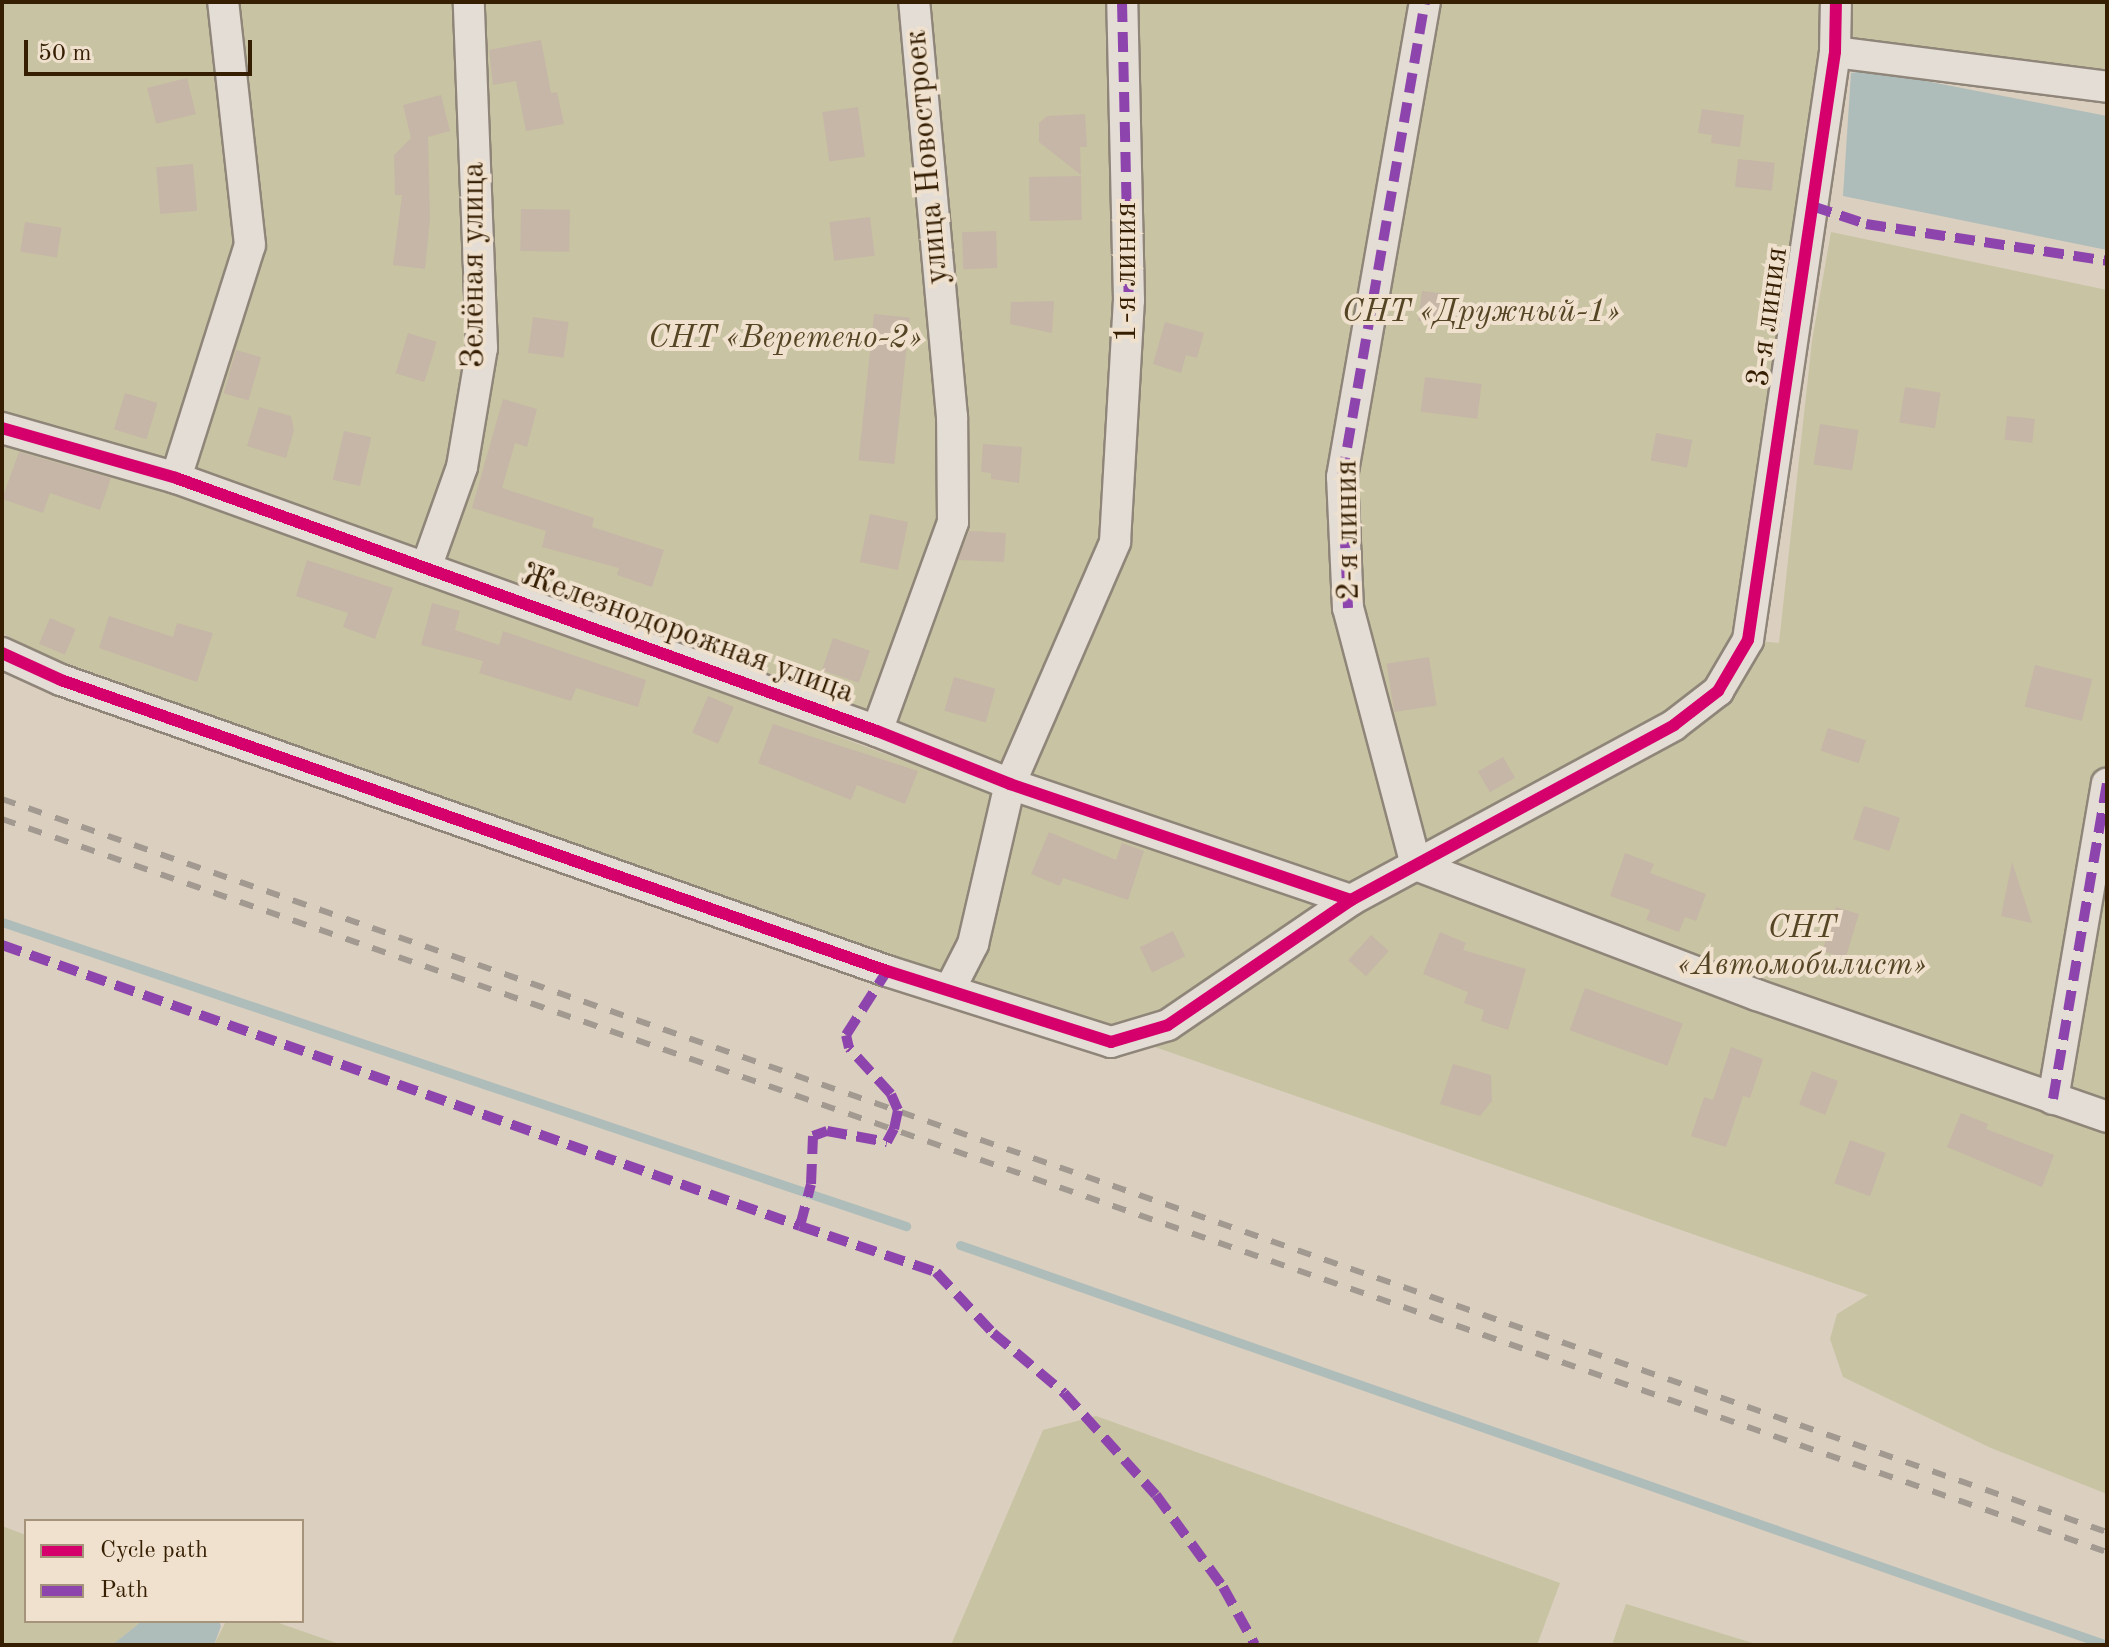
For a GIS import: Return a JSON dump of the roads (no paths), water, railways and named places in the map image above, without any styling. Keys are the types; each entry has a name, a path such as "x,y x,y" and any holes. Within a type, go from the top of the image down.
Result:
{"street":[{"path":"176,478 250,245 223,2"},
{"name":"Зелёная улица","path":"426,568 462,467 482,348 469,2"},
{"name":"улица Новостроек","path":"877,731 953,522 952,417 914,2"},
{"name":"1-я линия","path":"1010,784 1115,542 1129,300 1122,2"},
{"name":"2-я линия","path":"1416,865 1348,608 1342,477 1425,2"},
{"name":"3-я линия","path":"1416,865 1674,725 1718,691 1748,640 1835,52 1836,2"},
{"path":"1835,52 2107,87"},
{"name":"Железнодорожная улица","path":"2,428 176,478 877,731 1010,784 1351,900"},
{"path":"2,653 61,680 1111,1042 1168,1025 1351,900 1416,865 1757,995 2107,1117"},
{"path":"950,989 973,944 1010,784"},
{"path":"2053,1099 2107,784"}],"waterway":[{"path":"2,922 906,1226"},
{"path":"960,1245 2107,1645"}],"railway":[{"path":"2,799 2107,1532"},
{"path":"2,819 2107,1552"}],"park label":[{"name":"СНТ «Дружный-1»","path":"1481,313"},
{"name":"СНТ «Веретено-2»","path":"785,339"},
{"name":"СНТ «Автомобилист»","path":"1802,948"}]}
